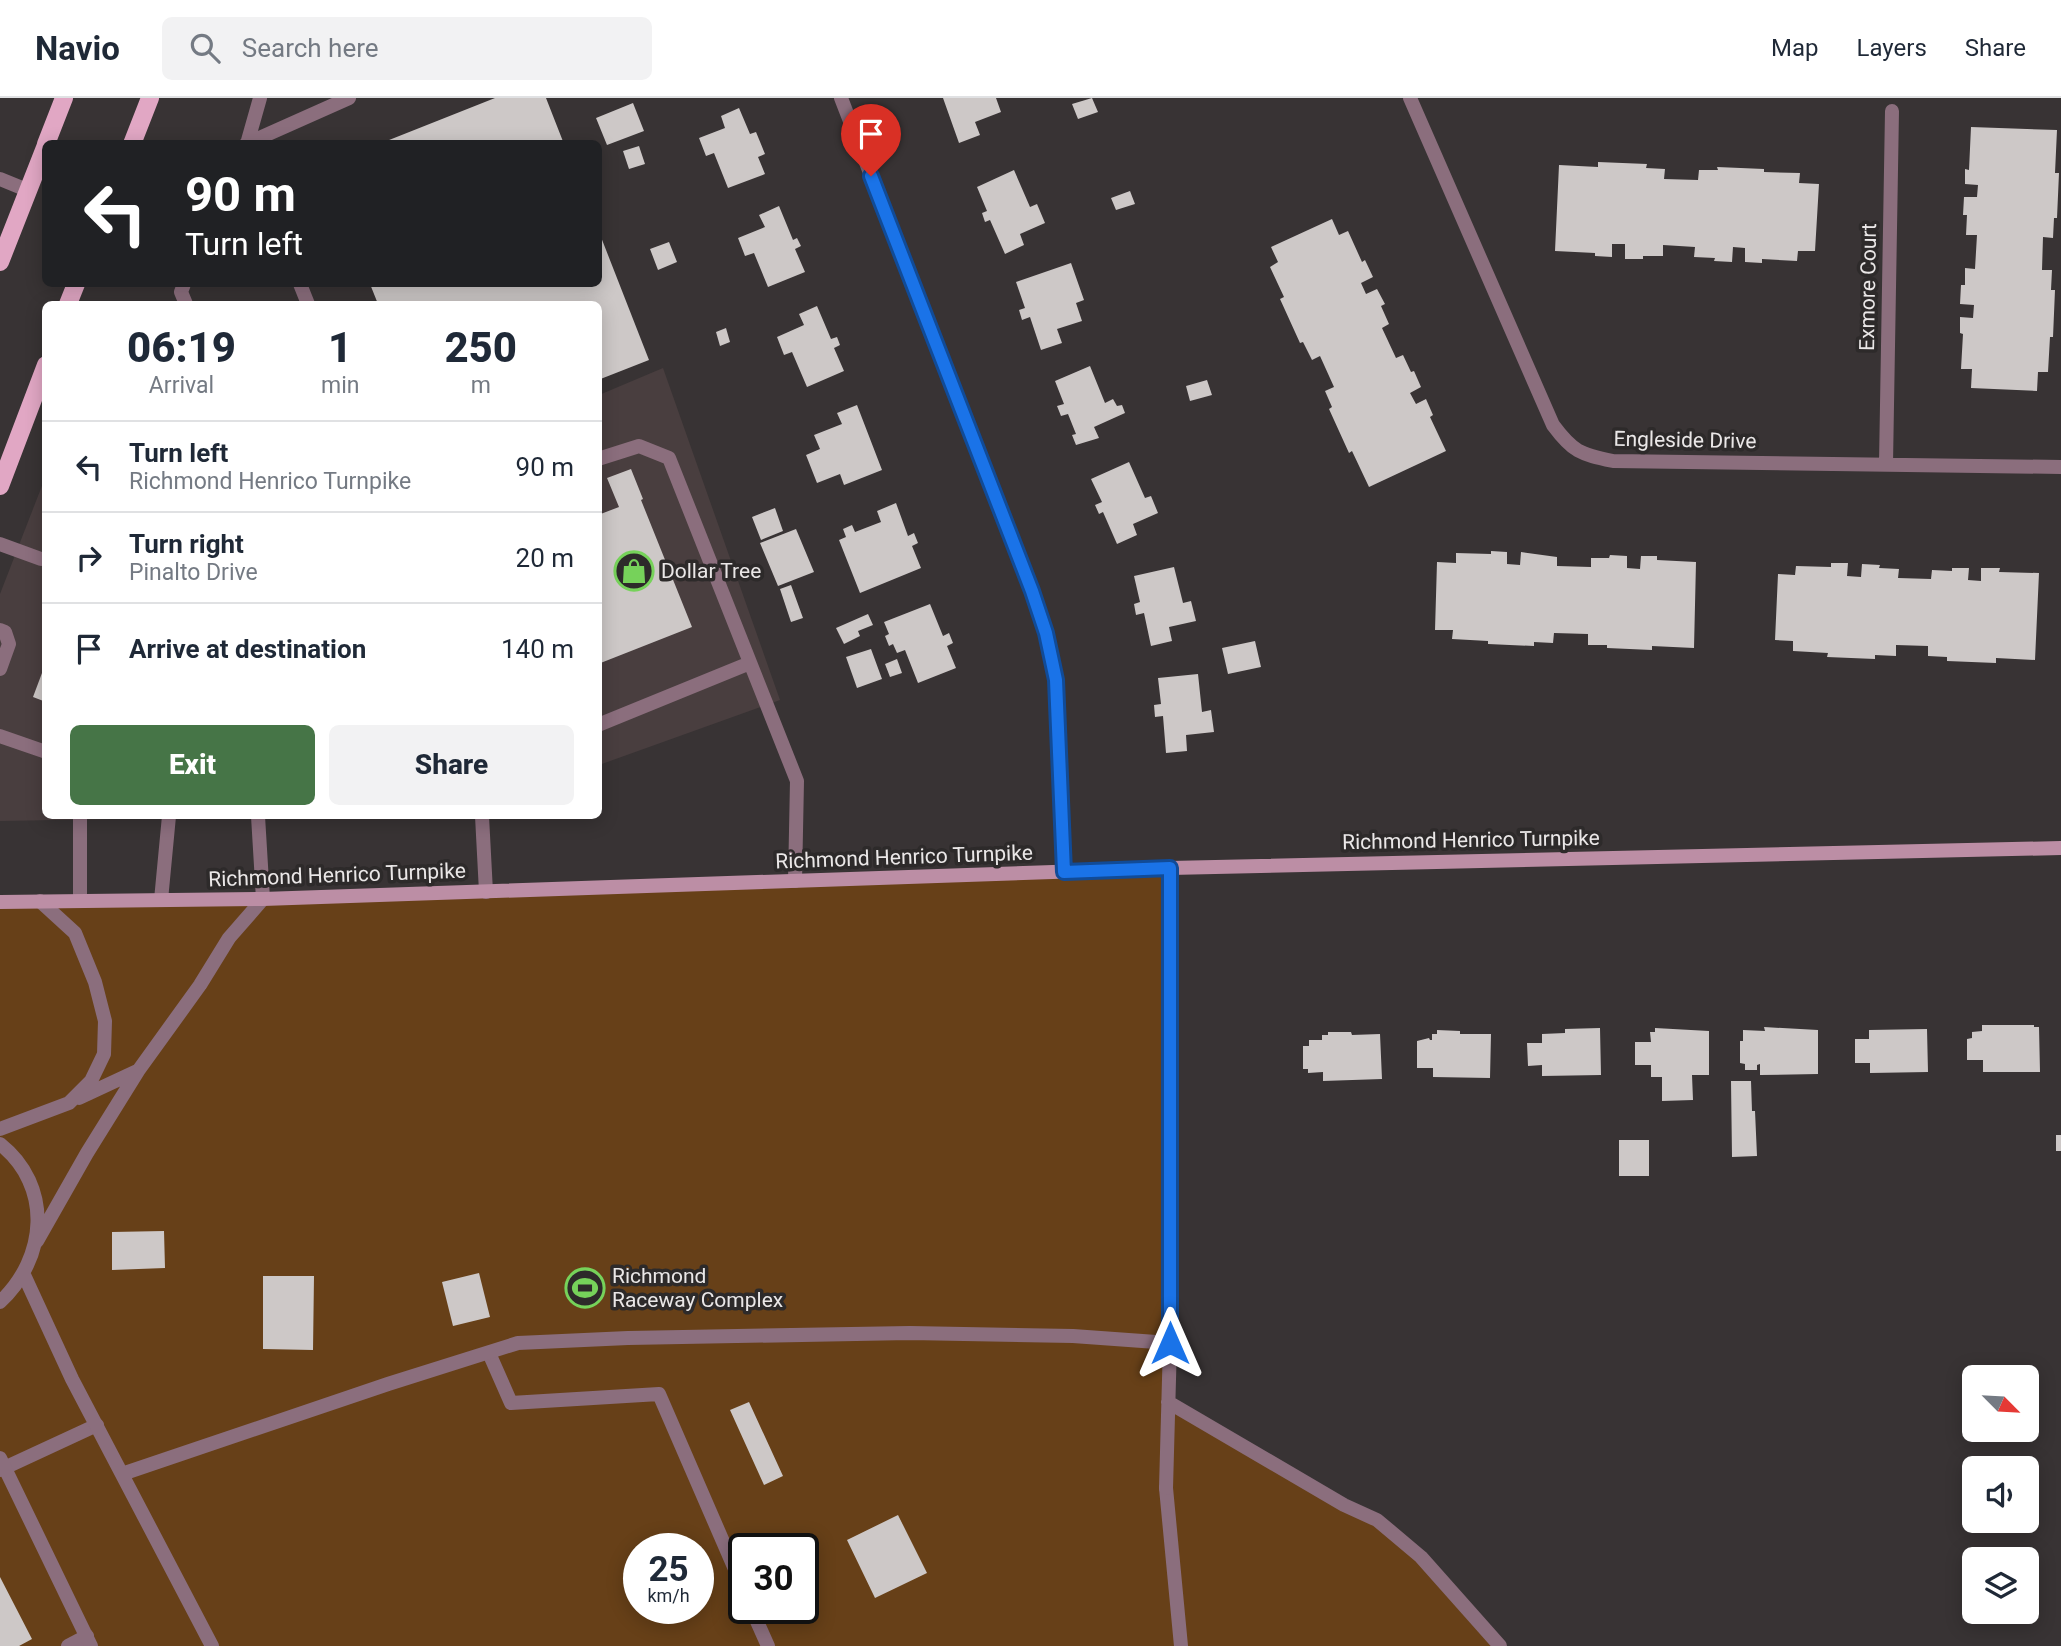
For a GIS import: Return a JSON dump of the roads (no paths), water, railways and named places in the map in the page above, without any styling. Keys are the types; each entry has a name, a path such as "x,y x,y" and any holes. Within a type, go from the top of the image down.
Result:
{"main road":[{"path":"48,140 64,98"},
{"path":"134,140 150,98"},
{"path":"0,262 42,154"},
{"path":"0,486 42,376"},
{"name":"Richmond Henrico Turnpike","path":"0,902 263,899 1170,868 2061,848"}],"street":[{"path":"247,140 261,98"},
{"path":"253,140 349,98"},
{"path":"841,98 1046,633 1056,680 1064,872"},
{"name":"Engleside Drive","path":"1410,98 1553,425 1567,444 1585,455 1613,461 2061,467"},
{"name":"Exmore Court","path":"1886,464 1892,111"},
{"path":"0,179 27,190"},
{"path":"602,458 639,446 669,458 797,781 795,881"},
{"path":"0,544 42,555"},
{"path":"0,630 5,632 9,644 0,668"},
{"path":"602,723 750,663"},
{"path":"0,736 42,751"},
{"path":"80,819 80,901"},
{"path":"161,900 169,819"},
{"path":"0,1302 23,1275 37,1241 138,1071 193,995 229,938 263,899 258,819"},
{"path":"482,819 486,892"},
{"path":"1170,868 1170,1343 1166,1488 1181,1646"},
{"path":"40,901 75,933 95,982 105,1021 104,1054 91,1081 69,1103"},
{"path":"0,1129 69,1103 138,1071"},
{"path":"0,1143 12,1153 29,1179 38,1210 37,1241"},
{"path":"23,1275 97,1425 212,1646"},
{"path":"122,1474 518,1343 628,1338 870,1334 1073,1336 1170,1343"},
{"path":"489,1353 511,1403 659,1394 728,1553"},
{"path":"1168,1402 1344,1504 1377,1520 1422,1558 1500,1646"},
{"path":"68,1646 89,1641 2,1465 97,1425"},
{"path":"758,1624 768,1646"}],"place":[{"name":"Dollar Tree","path":"634,571"},
{"name":"Richmond Raceway Complex","path":"585,1288"}]}
